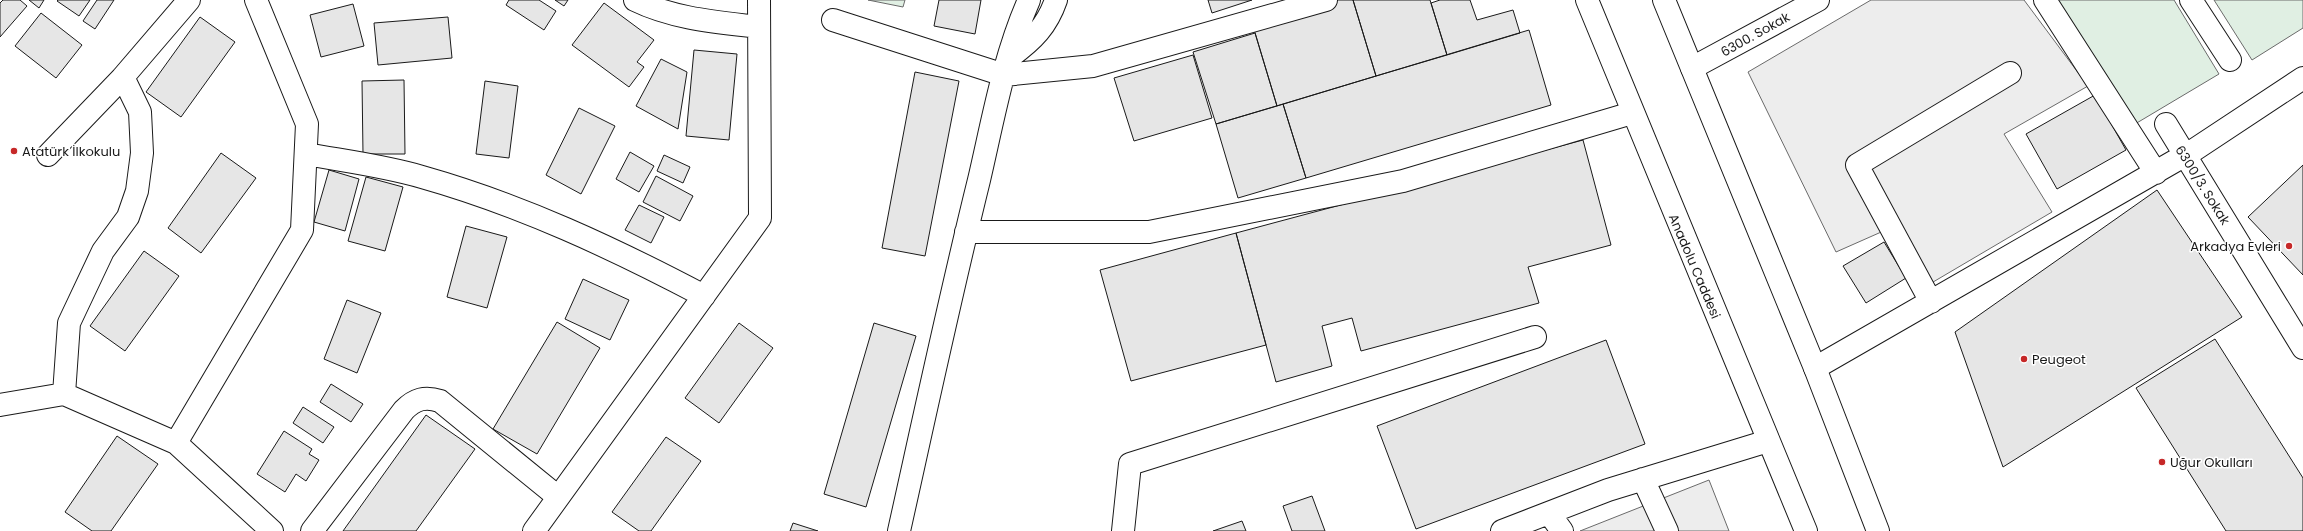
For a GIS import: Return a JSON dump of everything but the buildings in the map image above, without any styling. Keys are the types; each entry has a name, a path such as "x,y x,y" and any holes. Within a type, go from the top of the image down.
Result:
{"main road":[{"path":"48,155 123,77 189,0"},
{"path":"176,443 302,230 307,124 256,0"},
{"path":"635,0 651,8 689,18 759,27"},
{"path":"534,531 760,218 759,0"},
{"path":"899,531 966,232 1016,29 1029,0"},
{"path":"1007,65 1032,41 1054,8 1066,0"},
{"path":"833,20 1007,65 1093,66 1326,0"},
{"name":"Anadolu Caddesi","path":"1587,0 1632,113 1806,531"},
{"path":"1664,0 1814,368 1878,531"},
{"name":"6300. Sokak","path":"1692,68 1818,0"},
{"path":"2045,0 2156,173"},
{"path":"2191,0 2230,60"},
{"path":"1930,302 1856,165 2010,73"},
{"path":"64,394 69,323 103,251 128,217 137,191 142,153 140,112 123,77"},
{"path":"1814,368 2185,156 2303,78"},
{"path":"966,232 1149,232 1403,181 1632,113"},
{"name":"6300/3. Sokak","path":"2166,124 2303,348"},
{"path":"306,154 420,176 493,199 563,227 635,259 704,296"},
{"path":"1123,531 1130,464 1535,337"},
{"path":"0,405 64,394 176,443 272,531"},
{"path":"312,531 404,410 411,403 421,398 430,398 440,401 558,498"},
{"path":"1502,531 1608,490 1768,441"},
{"path":"1643,479 1667,531"},
{"path":"1549,513 1562,531"}],"green space":[{"path":"868,0 905,0 903,7"},
{"path":"2053,0 2174,0 2219,74 2130,127"},
{"path":"2214,0 2303,0 2303,28 2252,60"}],"shaded area":[{"path":"1871,0 2024,0 2088,86 2004,134 2052,212 1928,285 1888,229 1836,252 1748,72"},
{"path":"1709,480 1729,531 1580,531"}],"place":[{"name":"Atatürk İlkokulu","path":"14,151"},
{"name":"Arkadya Evleri","path":"2289,246"},
{"name":"Peugeot","path":"2024,359"},
{"name":"Uğur Okulları","path":"2162,462"}]}
